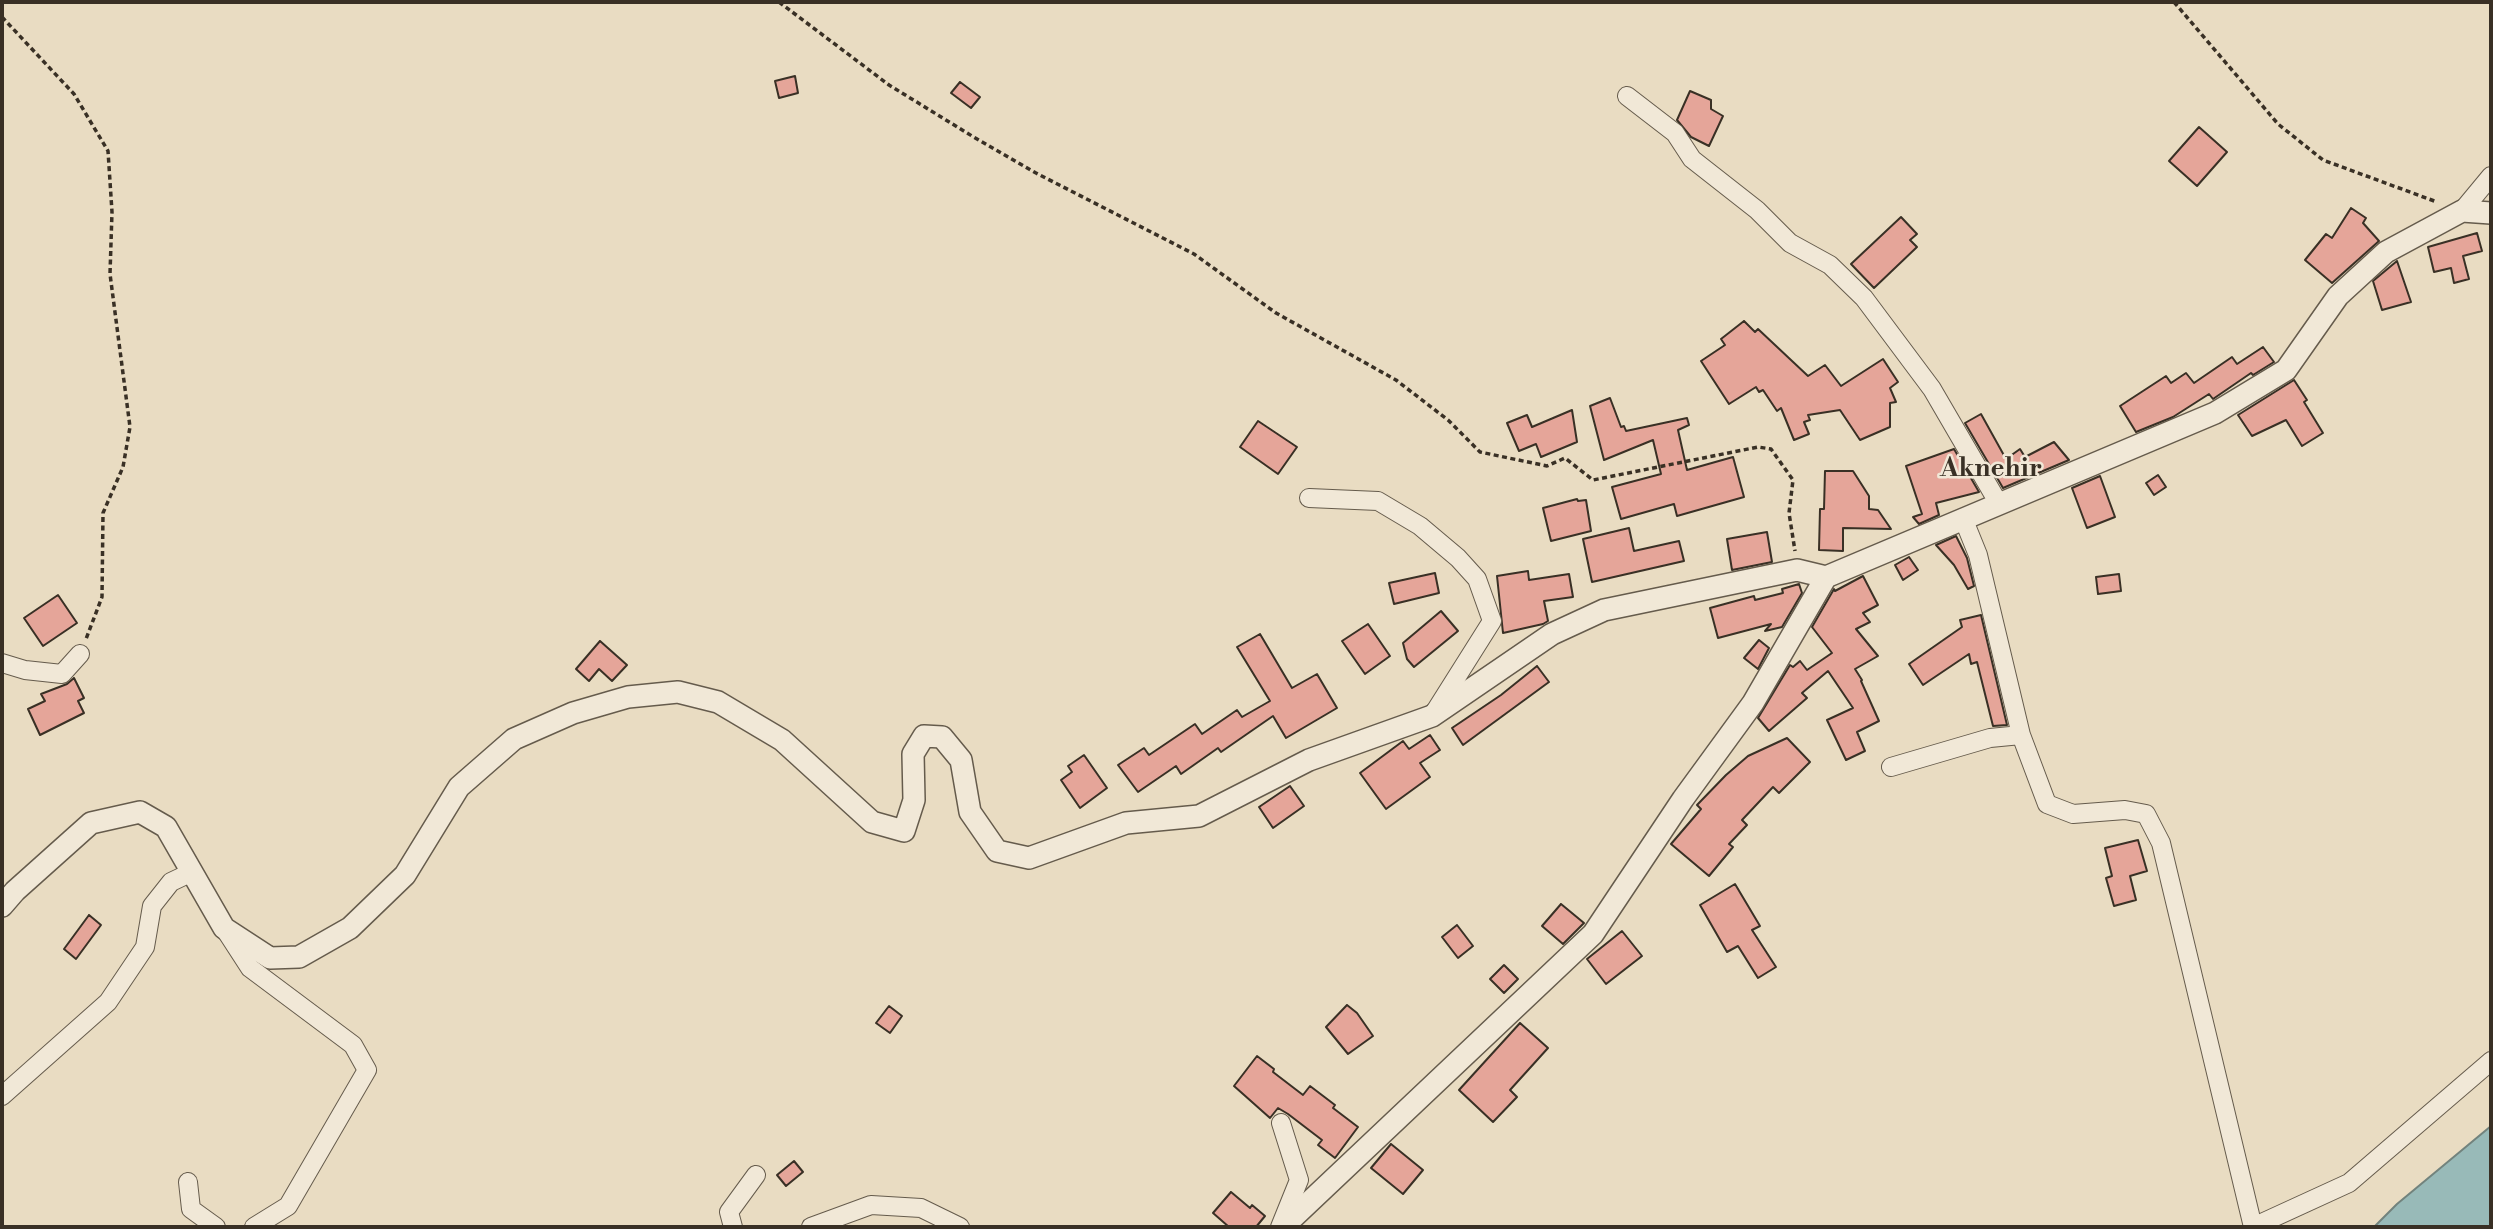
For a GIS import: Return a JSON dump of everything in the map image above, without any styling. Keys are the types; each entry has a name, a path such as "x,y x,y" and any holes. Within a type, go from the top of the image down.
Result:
{"street":[{"path":"1627,96 1675,134 1692,159 1757,209 1790,243 1830,265 1864,298 1932,389 1998,504"},
{"path":"1282,1227 1593,934 1683,799 1753,703 1826,578 2215,413 2286,370 2338,296 2386,252 2462,211 2491,176"},
{"path":"2462,211 2491,213"},
{"path":"1308,498 1378,501 1420,526 1458,558 1477,579 1492,621 1432,716"},
{"path":"1963,518 1978,555 2021,735 2047,803 2073,814 2124,810 2146,814 2161,843 2253,1227 2349,1183 2491,1061"},
{"path":"224,928 270,958 299,957 350,928 405,875 459,787 514,739 573,713 628,698 678,692 718,702 782,740 872,822 904,831 914,800 913,754 924,736 942,737 961,760 970,812 990,842 997,851 1029,858 1126,823 1199,816 1309,760 1432,716 1552,634 1604,610 1797,570 1826,578"},
{"path":"2,663 24,670 62,674 80,654"},
{"path":"1891,767 1990,738 2021,735"},
{"path":"2,906 15,891 91,824 140,812 166,827 250,968 353,1045 367,1070 288,1206 254,1227"},
{"path":"2,1096 108,1002 145,947 152,906 171,881 192,872"},
{"path":"1281,1123 1299,1180 1282,1227"},
{"path":"733,1227 729,1212 756,1175"},
{"path":"188,1182 191,1209 216,1227"},
{"path":"811,1227 871,1205 922,1208 960,1227"}],"path":[{"path":"779,2 889,85 972,136 1036,173 1194,254 1276,313 1396,380 1448,420 1480,452 1547,466 1565,458 1593,480 1758,447 1771,449 1793,480 1789,513 1797,570"},
{"path":"2174,2 2278,124 2323,160 2462,211"},
{"path":"2,17 74,94 108,151 112,212 110,274 130,427 124,467 103,513 102,597 80,654"}],"water":[{"path":"2491,1126 2491,1227 2374,1227 2397,1204"}],"building":[{"path":"795,76 798,93 779,98 775,81"},
{"path":"960,82 980,97 971,108 951,93"},
{"path":"1690,91 1711,100 1711,109 1723,116 1709,146 1691,137 1677,120"},
{"path":"2199,127 2227,152 2197,186 2169,161"},
{"path":"2351,208 2366,218 2363,223 2379,241 2332,283 2305,260 2326,234 2332,238"},
{"path":"1901,217 1917,234 1910,240 1917,247 1874,288 1851,264"},
{"path":"2477,233 2482,251 2463,256 2469,279 2454,283 2451,268 2434,272 2428,247"},
{"path":"2397,261 2411,302 2382,310 2373,281"},
{"path":"1744,321 1755,332 1758,329 1808,376 1825,365 1841,386 1883,359 1898,382 1890,388 1896,402 1890,403 1890,427 1860,440 1840,410 1808,415 1810,420 1804,422 1809,434 1794,440 1781,408 1777,411 1763,390 1759,392 1756,387 1729,404 1701,361 1725,345 1721,339"},
{"path":"2263,347 2274,362 2253,375 2251,373 2213,399 2209,394 2173,417 2136,432 2120,406 2166,376 2171,383 2186,373 2194,383 2232,357 2237,364"},
{"path":"2294,380 2323,433 2302,446 2286,420 2252,436 2238,415"},
{"path":"1610,398 1621,427 1624,426 1626,431 1687,418 1689,425 1678,430 1687,470 1733,457 1744,497 1677,516 1674,504 1621,519 1612,487 1661,474 1653,440 1604,460 1590,406"},
{"path":"1572,410 1577,442 1541,457 1536,444 1519,451 1507,423 1527,415 1532,427"},
{"path":"1981,414 2006,459 2020,449 2025,457 2054,442 2069,460 2003,488 1965,423"},
{"path":"1258,421 1297,447 1278,474 1240,447"},
{"path":"1954,449 1979,492 1936,503 1939,515 1919,524 1913,517 1922,514 1906,466"},
{"path":"1825,471 1853,471 1869,496 1869,509 1878,510 1891,529 1843,528 1843,551 1819,550 1820,509 1824,509"},
{"path":"2158,475 2166,487 2154,495 2146,483"},
{"path":"2100,476 2115,517 2087,528 2072,488"},
{"path":"1577,499 1586,500 1591,531 1551,541 1543,508"},
{"path":"1629,528 1634,551 1679,541 1684,561 1592,582 1583,539"},
{"path":"1767,532 1772,562 1732,570 1727,539"},
{"path":"1956,536 1967,558 1974,586 1968,589 1954,565 1936,545"},
{"path":"1909,557 1918,570 1903,580 1895,565"},
{"path":"1528,571 1529,580 1569,574 1573,597 1544,601 1548,621 1543,624 1503,633 1497,576"},
{"path":"1435,573 1439,593 1394,604 1389,583"},
{"path":"2119,574 2121,591 2098,594 2096,577"},
{"path":"1863,576 1878,605 1863,613 1870,622 1856,629 1878,656 1855,669 1879,721 1857,732 1865,751 1846,760 1827,720 1853,708 1828,671 1802,693 1807,698 1769,731 1758,718 1790,665 1793,667 1800,661 1807,670 1832,653 1812,627 1834,589 1835,591"},
{"path":"1799,584 1802,593 1782,627 1765,631 1771,624 1718,638 1710,608 1754,596 1755,600 1783,593 1782,589"},
{"path":"58,595 77,623 43,646 24,618"},
{"path":"1441,611 1458,631 1414,667 1407,659 1403,643"},
{"path":"1981,615 2007,725 1993,726 1977,662 1971,664 1969,654 1923,685 1909,664 1962,627 1960,620"},
{"path":"1368,624 1390,656 1365,674 1342,641"},
{"path":"1260,634 1292,688 1317,674 1337,708 1286,738 1273,716 1221,752 1218,748 1181,774 1176,766 1138,792 1118,765 1144,748 1149,755 1195,724 1202,734 1237,710 1242,717 1270,701 1237,647"},
{"path":"1759,640 1769,648 1758,669 1744,658"},
{"path":"600,641 627,665 612,681 599,669 589,681 576,669"},
{"path":"1537,666 1549,682 1463,745 1452,728 1501,695"},
{"path":"74,678 84,698 78,701 84,713 40,735 28,709 45,701 41,694 67,684"},
{"path":"1430,735 1440,750 1420,763 1430,777 1386,809 1360,773 1403,741 1409,749"},
{"path":"1787,738 1810,762 1779,793 1773,787 1742,820 1747,825 1729,844 1733,847 1709,876 1671,844 1701,809 1697,805 1726,775 1748,756"},
{"path":"1084,755 1107,788 1080,808 1061,780 1072,772 1068,766"},
{"path":"1290,786 1304,806 1273,828 1259,807"},
{"path":"2138,840 2147,871 2130,876 2136,900 2114,906 2106,878 2112,876 2105,848"},
{"path":"1735,884 1760,926 1752,930 1776,967 1758,978 1738,946 1727,952 1700,905"},
{"path":"1561,904 1584,923 1563,944 1542,926"},
{"path":"89,915 101,925 76,959 64,949"},
{"path":"1457,925 1473,946 1458,958 1442,937"},
{"path":"1622,931 1642,956 1606,984 1587,959"},
{"path":"1504,965 1518,979 1504,993 1490,979"},
{"path":"1347,1005 1357,1013 1373,1036 1348,1054 1326,1027"},
{"path":"889,1006 902,1016 890,1033 876,1023"},
{"path":"1520,1023 1548,1048 1510,1090 1517,1097 1493,1122 1459,1090"},
{"path":"1257,1056 1303,1095 1310,1086 1358,1127 1335,1158 1318,1145 1322,1140 1288,1114 1278,1108 1270,1118 1234,1086"},
{"path":"1391,1144 1423,1170 1403,1194 1371,1168"},
{"path":"794,1161 803,1172 786,1186 777,1175"},
{"path":"1231,1192 1250,1208 1252,1205 1265,1216 1256,1227 1229,1227 1213,1213"}],"district":[{"name":"Aknehir","path":"1991,470"}]}
